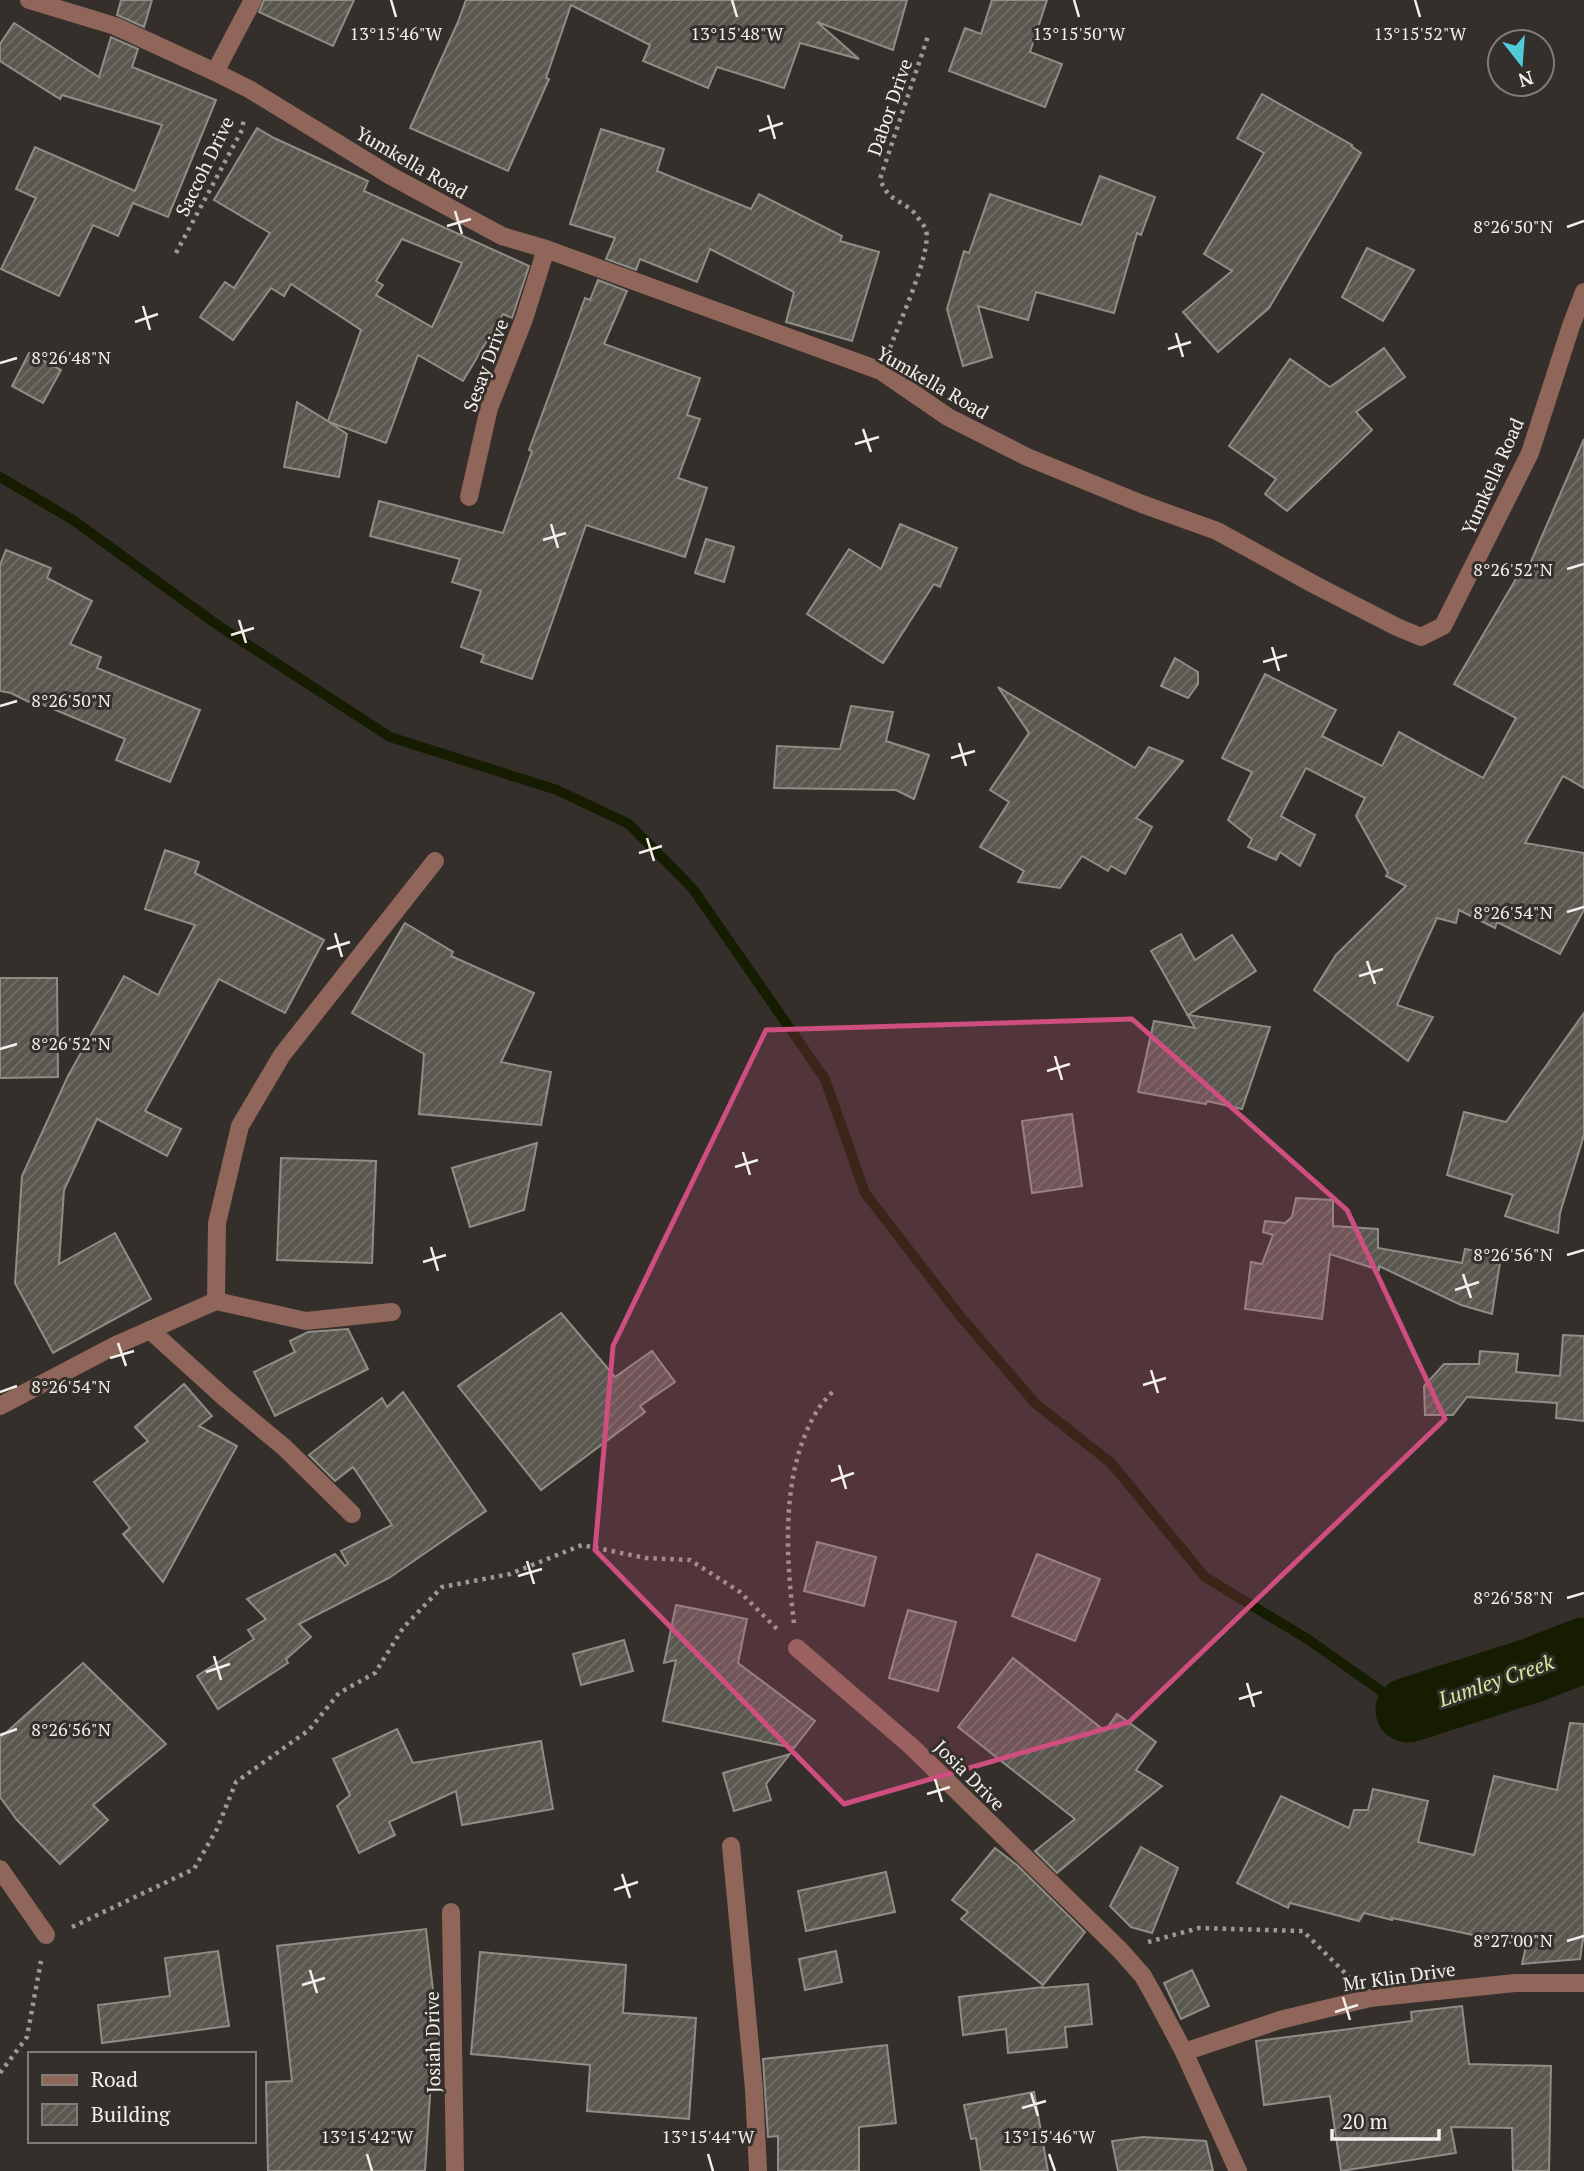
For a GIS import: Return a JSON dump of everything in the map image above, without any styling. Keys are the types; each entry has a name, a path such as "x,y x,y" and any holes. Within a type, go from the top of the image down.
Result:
{"street":[{"name":"Yumkella Road","path":"29,0 115,26 215,72 249,89 391,176 502,236 546,249 881,372 947,417 1027,457 1217,531 1317,586 1421,637 1443,626 1530,453 1578,328 1584,292"},
{"path":"215,72 253,0"},
{"name":"Sesay Drive","path":"469,497 489,408 524,319 546,249"},
{"path":"216,1301 217,1223 240,1126 282,1055 435,861"},
{"path":"0,1406 116,1345 216,1301 306,1321 392,1312"},
{"path":"150,1330 285,1448 352,1514"},
{"name":"Josia Drive","path":"797,1648 911,1746 1120,1950 1143,1976 1184,2052 1238,2171"},
{"path":"730,1846 754,2089 758,2171"},
{"path":"0,1870 46,1935"},
{"name":"Josiah Drive","path":"451,1912 455,2171"},
{"name":"Mr Klin Drive","path":"1184,2052 1280,2020 1370,1998 1515,1983 1584,1983"}],"path":[{"name":"Dabor Drive","path":"881,372 926,251 926,229 915,213 891,198 880,179 929,33"},
{"name":"Saccoh Drive","path":"176,253 242,131 249,89"},
{"path":"797,1648 788,1574 788,1514 797,1456 817,1411 834,1390"},
{"path":"0,2073 27,2037 46,1935 72,1927 194,1868 217,1829 236,1782 309,1730 340,1693 374,1673 403,1628 442,1587 510,1574 582,1545 646,1558 690,1560 740,1591 797,1648"},
{"path":"1120,1950 1199,1928 1303,1931 1370,1998"}],"highlighted area":[{"path":"1132,1019 1347,1210 1445,1419 1129,1722 844,1804 595,1550 613,1346 766,1030"}],"building":[{"path":"121,0 152,0 144,27 117,15"},
{"path":"264,0 354,0 333,46 259,12"},
{"path":"466,0 907,0 893,50 817,22 859,59 800,43 784,88 717,67 708,88 643,61 650,45 571,5 546,78 549,79 508,171 410,128"},
{"path":"992,0 1047,0 1030,52 1062,64 1045,107 949,71 965,28 981,34"},
{"path":"14,23 99,77 111,37 138,49 132,67 216,100 168,217 133,203 118,236 93,225 59,296 1,269 36,198 16,189 35,147 135,191 162,125 62,95 60,99 0,61 0,44"},
{"path":"1262,94 1352,145 1361,153 1269,308 1218,352 1183,312 1232,271 1204,254 1264,153 1237,138"},
{"path":"257,128 368,181 364,191 529,266 512,318 503,314 463,381 418,355 386,443 329,422 347,434 339,477 284,467 297,402 328,421 361,330 291,284 284,296 271,288 233,340 200,317 225,282 234,288 270,233 214,200","holes":["402,239 462,263 432,327 376,295 383,285 376,281"]},
{"path":"601,129 664,149 657,171 751,209 759,194 842,236 840,241 879,252 852,341 786,322 794,292 710,249 697,282 640,259 636,270 606,259 615,238 570,224"},
{"path":"1100,176 1155,197 1141,235 1137,233 1114,313 1036,292 1028,320 978,306 992,357 963,366 947,309 964,251 969,253 990,194 1081,225"},
{"path":"1367,248 1414,270 1383,321 1342,297"},
{"path":"598,280 627,291 604,344 700,378 687,415 700,419 678,478 707,488 685,557 586,525 532,679 481,662 484,655 461,647 481,591 452,582 460,559 370,536 379,501 503,533 532,451 529,450 585,298 590,300"},
{"path":"1384,348 1405,377 1356,412 1372,430 1287,511 1265,494 1276,479 1229,446 1290,359 1330,387"},
{"path":"29,353 61,370 43,403 12,386"},
{"path":"1584,439 1584,788 1563,776 1525,843 1584,853 1584,910 1560,954 1497,922 1495,928 1459,910 1456,923 1437,918 1397,1005 1433,1017 1408,1061 1314,990 1336,955 1406,886 1386,876 1388,873 1356,816 1365,798 1306,768 1281,816 1315,835 1300,866 1280,852 1276,860 1248,847 1252,839 1228,820 1252,772 1222,758 1265,674 1336,710 1322,736 1382,766 1399,732 1483,778 1516,718 1454,684 1520,572 1526,573"},
{"path":"900,524 957,548 940,587 934,584 883,663 807,614 849,549 881,569"},
{"path":"706,539 734,547 724,582 695,573"},
{"path":"6,550 51,568 47,578 92,601 70,644 101,657 97,668 200,710 170,782 116,760 125,739 39,703 37,706 11,693 0,691 0,565"},
{"path":"1175,658 1198,672 1198,684 1188,698 1161,686"},
{"path":"998,687 1135,768 1149,747 1183,761 1136,818 1152,827 1125,874 1111,866 1108,871 1082,856 1060,888 1018,882 1024,871 980,847 1009,802 990,790 1029,733"},
{"path":"851,706 893,712 886,741 929,755 914,799 896,790 774,788 777,746 840,749"},
{"path":"165,850 199,862 195,873 324,940 285,1013 219,979 145,1111 181,1129 167,1156 97,1119 64,1190 59,1264 115,1233 151,1299 53,1353 15,1283 22,1176 68,1076 124,976 158,995 195,925 145,909"},
{"path":"405,923 453,952 451,956 534,993 501,1062 551,1072 541,1125 419,1114 424,1054 352,1013"},
{"path":"1181,934 1195,960 1232,935 1256,971 1188,1015 1270,1027 1242,1109 1207,1101 1206,1104 1138,1092 1154,1021 1195,1028 1151,951"},
{"path":"0,978 57,978 58,1077 0,1078"},
{"path":"1584,1013 1584,1135 1560,1213 1558,1233 1505,1216 1513,1195 1447,1175 1464,1112 1506,1122"},
{"path":"1072,1114 1082,1186 1032,1193 1022,1121"},
{"path":"537,1143 524,1210 470,1227 452,1168"},
{"path":"281,1158 376,1161 372,1263 277,1260"},
{"path":"1296,1198 1333,1200 1333,1226 1378,1229 1378,1248 1462,1263 1465,1249 1501,1256 1492,1314 1461,1305 1379,1266 1379,1270 1330,1254 1322,1319 1245,1309 1251,1262 1262,1264 1273,1235 1263,1232 1265,1221 1285,1223 1292,1217"},
{"path":"561,1313 615,1377 652,1351 675,1382 640,1406 645,1412 541,1490 458,1386"},
{"path":"348,1329 368,1369 275,1416 254,1372 295,1352 290,1341 308,1332"},
{"path":"1563,1335 1584,1336 1584,1421 1556,1418 1557,1403 1467,1397 1453,1415 1425,1415 1424,1386 1444,1364 1479,1364 1480,1351 1518,1354 1516,1372 1560,1376"},
{"path":"184,1384 212,1416 199,1426 237,1446 163,1582 123,1534 130,1528 94,1482 148,1441 135,1427"},
{"path":"403,1392 486,1511 389,1578 299,1624 311,1637 286,1659 288,1663 218,1709 197,1676 254,1639 248,1630 266,1619 247,1599 335,1554 345,1566 348,1564 341,1551 392,1525 353,1467 335,1481 309,1455 382,1398 387,1407"},
{"path":"817,1542 876,1557 864,1606 804,1591"},
{"path":"1037,1554 1100,1579 1075,1641 1012,1616"},
{"path":"676,1605 747,1619 738,1663 815,1721 794,1748 663,1721 676,1660 664,1663"},
{"path":"908,1610 956,1622 938,1691 889,1678"},
{"path":"624,1640 633,1671 581,1685 573,1654"},
{"path":"1013,1658 1105,1731 1117,1714 1156,1742 1136,1770 1162,1786 1057,1873 1035,1851 1075,1819 958,1727"},
{"path":"83,1663 166,1744 93,1805 108,1820 60,1864 17,1820 0,1797 0,1738"},
{"path":"1570,1723 1584,1724 1584,1933 1580,1959 1522,1964 1526,1946 1364,1913 1359,1921 1290,1903 1288,1908 1237,1883 1281,1796 1349,1828 1354,1810 1368,1810 1373,1789 1428,1801 1418,1842 1474,1855 1494,1776 1557,1790"},
{"path":"397,1729 413,1763 541,1741 553,1809 462,1825 456,1791 389,1822 395,1835 359,1853 337,1806 350,1795 333,1759"},
{"path":"790,1754 766,1784 771,1800 734,1811 723,1773"},
{"path":"1141,1847 1178,1868 1152,1933 1131,1927 1110,1906"},
{"path":"995,1848 1017,1865 1085,1932 1043,1985 961,1919 968,1912 952,1900"},
{"path":"886,1872 895,1912 806,1931 798,1891"},
{"path":"426,1929 440,2051 433,2051 425,2171 268,2171 266,2082 292,2081 277,1946"},
{"path":"218,1951 229,2026 102,2043 98,2005 170,1996 165,1958"},
{"path":"836,1951 842,1982 805,1990 799,1959"},
{"path":"480,1952 626,1965 623,2013 696,2018 689,2119 587,2111 590,2065 471,2054"},
{"path":"1192,1970 1209,2006 1181,2019 1164,1983"},
{"path":"1088,1984 1092,2024 1065,2027 1067,2047 1008,2053 1006,2029 963,2035 959,1997"},
{"path":"1462,2006 1469,2064 1551,2066 1549,2171 1513,2171 1512,2128 1451,2127 1456,2153 1341,2171 1330,2096 1264,2105 1256,2041 1412,2021 1411,2012"},
{"path":"887,2045 896,2123 859,2127 859,2171 778,2171 778,2136 768,2137 763,2059"},
{"path":"1034,2092 1048,2171 981,2171 976,2138 971,2139 964,2105"},
{"path":"1143,2137 1206,2141 1213,2171 1118,2171 1112,2141"}],"waterway":[{"path":"0,477 73,520 219,626 390,737 557,790 629,824 693,889 825,1079 865,1193 960,1316 1035,1403 1111,1463 1205,1577 1309,1640 1408,1710"},
{"name":"Lumley Creek","path":"1408,1710 1533,1670 1584,1650"}]}
